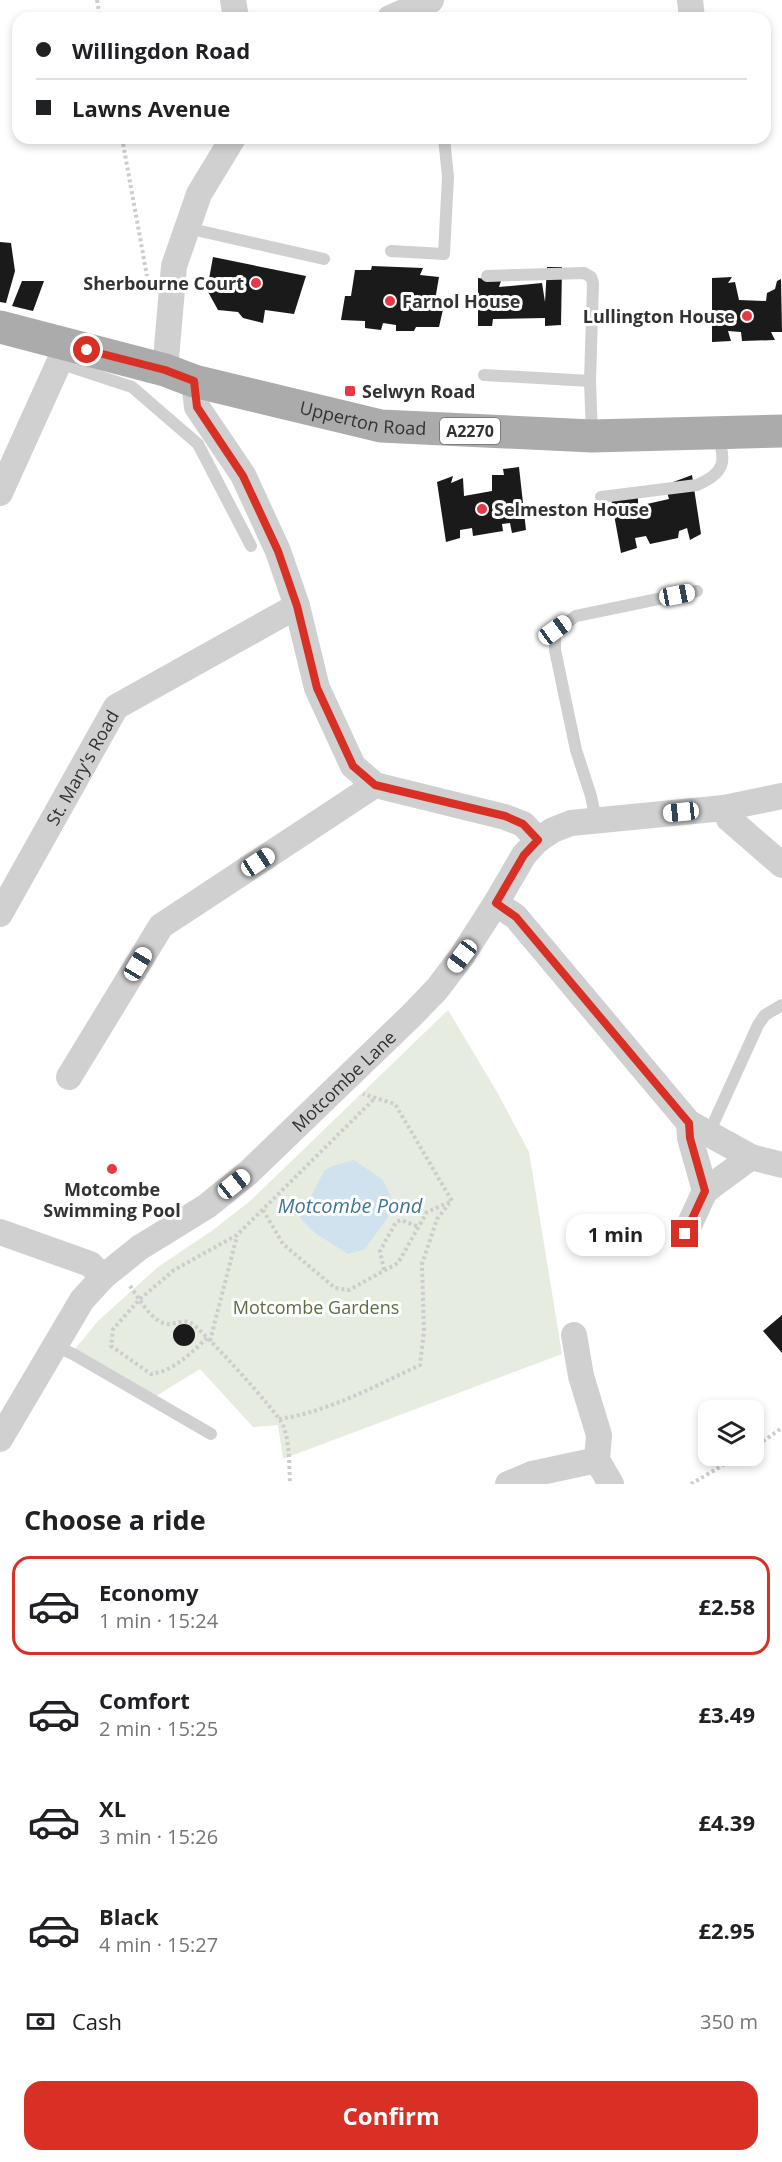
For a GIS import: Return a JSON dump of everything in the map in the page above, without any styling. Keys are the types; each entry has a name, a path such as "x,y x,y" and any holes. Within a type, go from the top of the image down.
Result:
{"main road":[{"name":"A2270","path":"0,327 63,354 180,376"},
{"name":"Upperton Road","path":"180,376 381,426 592,436 782,431"}],"street":[{"path":"406,12 431,0"},
{"path":"229,144 199,194 174,266 180,376 197,407 243,476 278,551 297,606 317,688 353,766 375,785 505,816 523,824 538,840 553,830 571,823 724,808 782,796"},
{"path":"0,492 63,354"},
{"name":"St. Mary's Road","path":"0,914 116,707 297,606"},
{"path":"69,1077 161,926 375,785"},
{"path":"724,808 729,819 782,865"},
{"name":"Motcombe Lane","path":"0,1439 82,1300 109,1272 139,1248 215,1199 248,1173 437,989 462,956 524,855 538,840"},
{"path":"496,903 516,917 699,1128 751,1157 782,1165"},
{"path":"699,1128 690,1138 705,1191"},
{"path":"685,1234 705,1191 751,1157"},
{"path":"0,1232 109,1272"},
{"path":"574,1335 581,1376 599,1435 597,1460 611,1484"},
{"path":"508,1484 532,1474 597,1460"}],"lane":[{"path":"391,251 444,254 448,177 445,144"},
{"path":"187,228 324,259"},
{"path":"487,276 584,273 591,277 593,283 590,381 592,436"},
{"path":"63,354 132,387 198,444 251,546"},
{"path":"484,375 590,381"},
{"path":"601,497 697,485 711,479 721,468 723,452 716,433"},
{"path":"596,820 576,750 555,650 555,630 576,616 697,591"},
{"path":"699,1128 765,1015 782,1005"},
{"path":"55,1346 73,1354 211,1434"}],"path":[{"path":"123,144 148,280"},
{"path":"340,1084 374,1099 395,1104 452,1201"},
{"path":"237,1235 209,1339 162,1373 151,1374 111,1346 113,1329 140,1299 174,1270 237,1235 374,1099"},
{"path":"263,1210 283,1245 335,1288 349,1290 398,1263 427,1212 452,1201"},
{"path":"279,1419 302,1416 367,1390 420,1365 424,1331 422,1264 437,1219 452,1201"},
{"path":"384,1270 380,1251 396,1222 401,1220 419,1227"},
{"path":"109,1272 140,1299 156,1320 168,1324 183,1321 191,1323 209,1339 279,1419 283,1424 287,1446 290,1484"},
{"path":"764,1440 782,1428"},
{"path":"691,1484 721,1466"}],"green space":[{"name":"Motcombe Gardens","path":"448,1010 497,1092 529,1152 562,1354 283,1459 278,1425 253,1427 200,1369 156,1396 75,1349 98,1321 158,1267 213,1230 250,1201"}],"water":[{"name":"Motcombe Pond","path":"354,1160 383,1180 395,1207 365,1249 348,1254 315,1233 300,1218 324,1171 332,1166"}],"building":[{"path":"0,242 11,243 15,271 6,303 0,302"},
{"name":"Sherbourne Court","path":"213,257 306,276 294,314 265,310 263,323 243,318 238,312 218,310 207,290"},
{"name":"Farnol House","path":"372,266 423,268 420,275 439,277 434,306 444,305 439,327 416,327 414,331 396,331 396,325 383,323 381,330 365,328 365,321 341,320 345,296 351,296 355,270 371,270"},
{"path":"547,267 562,267 561,325 545,326 545,318 493,319 492,326 478,326 478,278 501,281 499,287 542,283 545,302"},
{"name":"Lullington House","path":"732,277 728,283 735,282 739,300 766,301 767,293 775,289 777,281 781,279 782,332 771,332 775,340 742,341 741,332 728,331 731,341 712,342 712,278"},
{"path":"22,281 44,281 33,311 12,306"},
{"name":"Selmeston House","path":"519,467 526,530 512,533 510,523 502,524 503,531 473,536 472,528 460,530 460,538 446,542 437,482 453,476 451,483 463,478 464,496 492,491 492,475 504,475 503,469"},
{"path":"692,475 701,534 690,540 687,528 679,531 678,538 650,544 646,536 635,538 637,548 621,553 611,498 638,490 638,506 669,499 665,485"},
{"path":"782,1315 782,1353 763,1331"},
{"path":"184,1324 192,1327 195,1335 192,1343 184,1346 176,1343 173,1335 176,1327"}],"place":[{"name":"Sherbourne Court","path":"256,283"},
{"name":"Farnol House","path":"390,301"},
{"name":"Lullington House","path":"747,316"},
{"name":"Selwyn Road","path":"350,391"},
{"name":"Selmeston House","path":"482,509"},
{"name":"Motcombe Swimming Pool","path":"112,1169"}],"route":[{"path":"87,350 165,370 194,381 197,407 243,476 278,551 297,606 317,688 353,766 375,785 505,816 523,824 538,840 524,855 496,903 516,917 689,1123 690,1138 705,1191 685,1234"}]}
